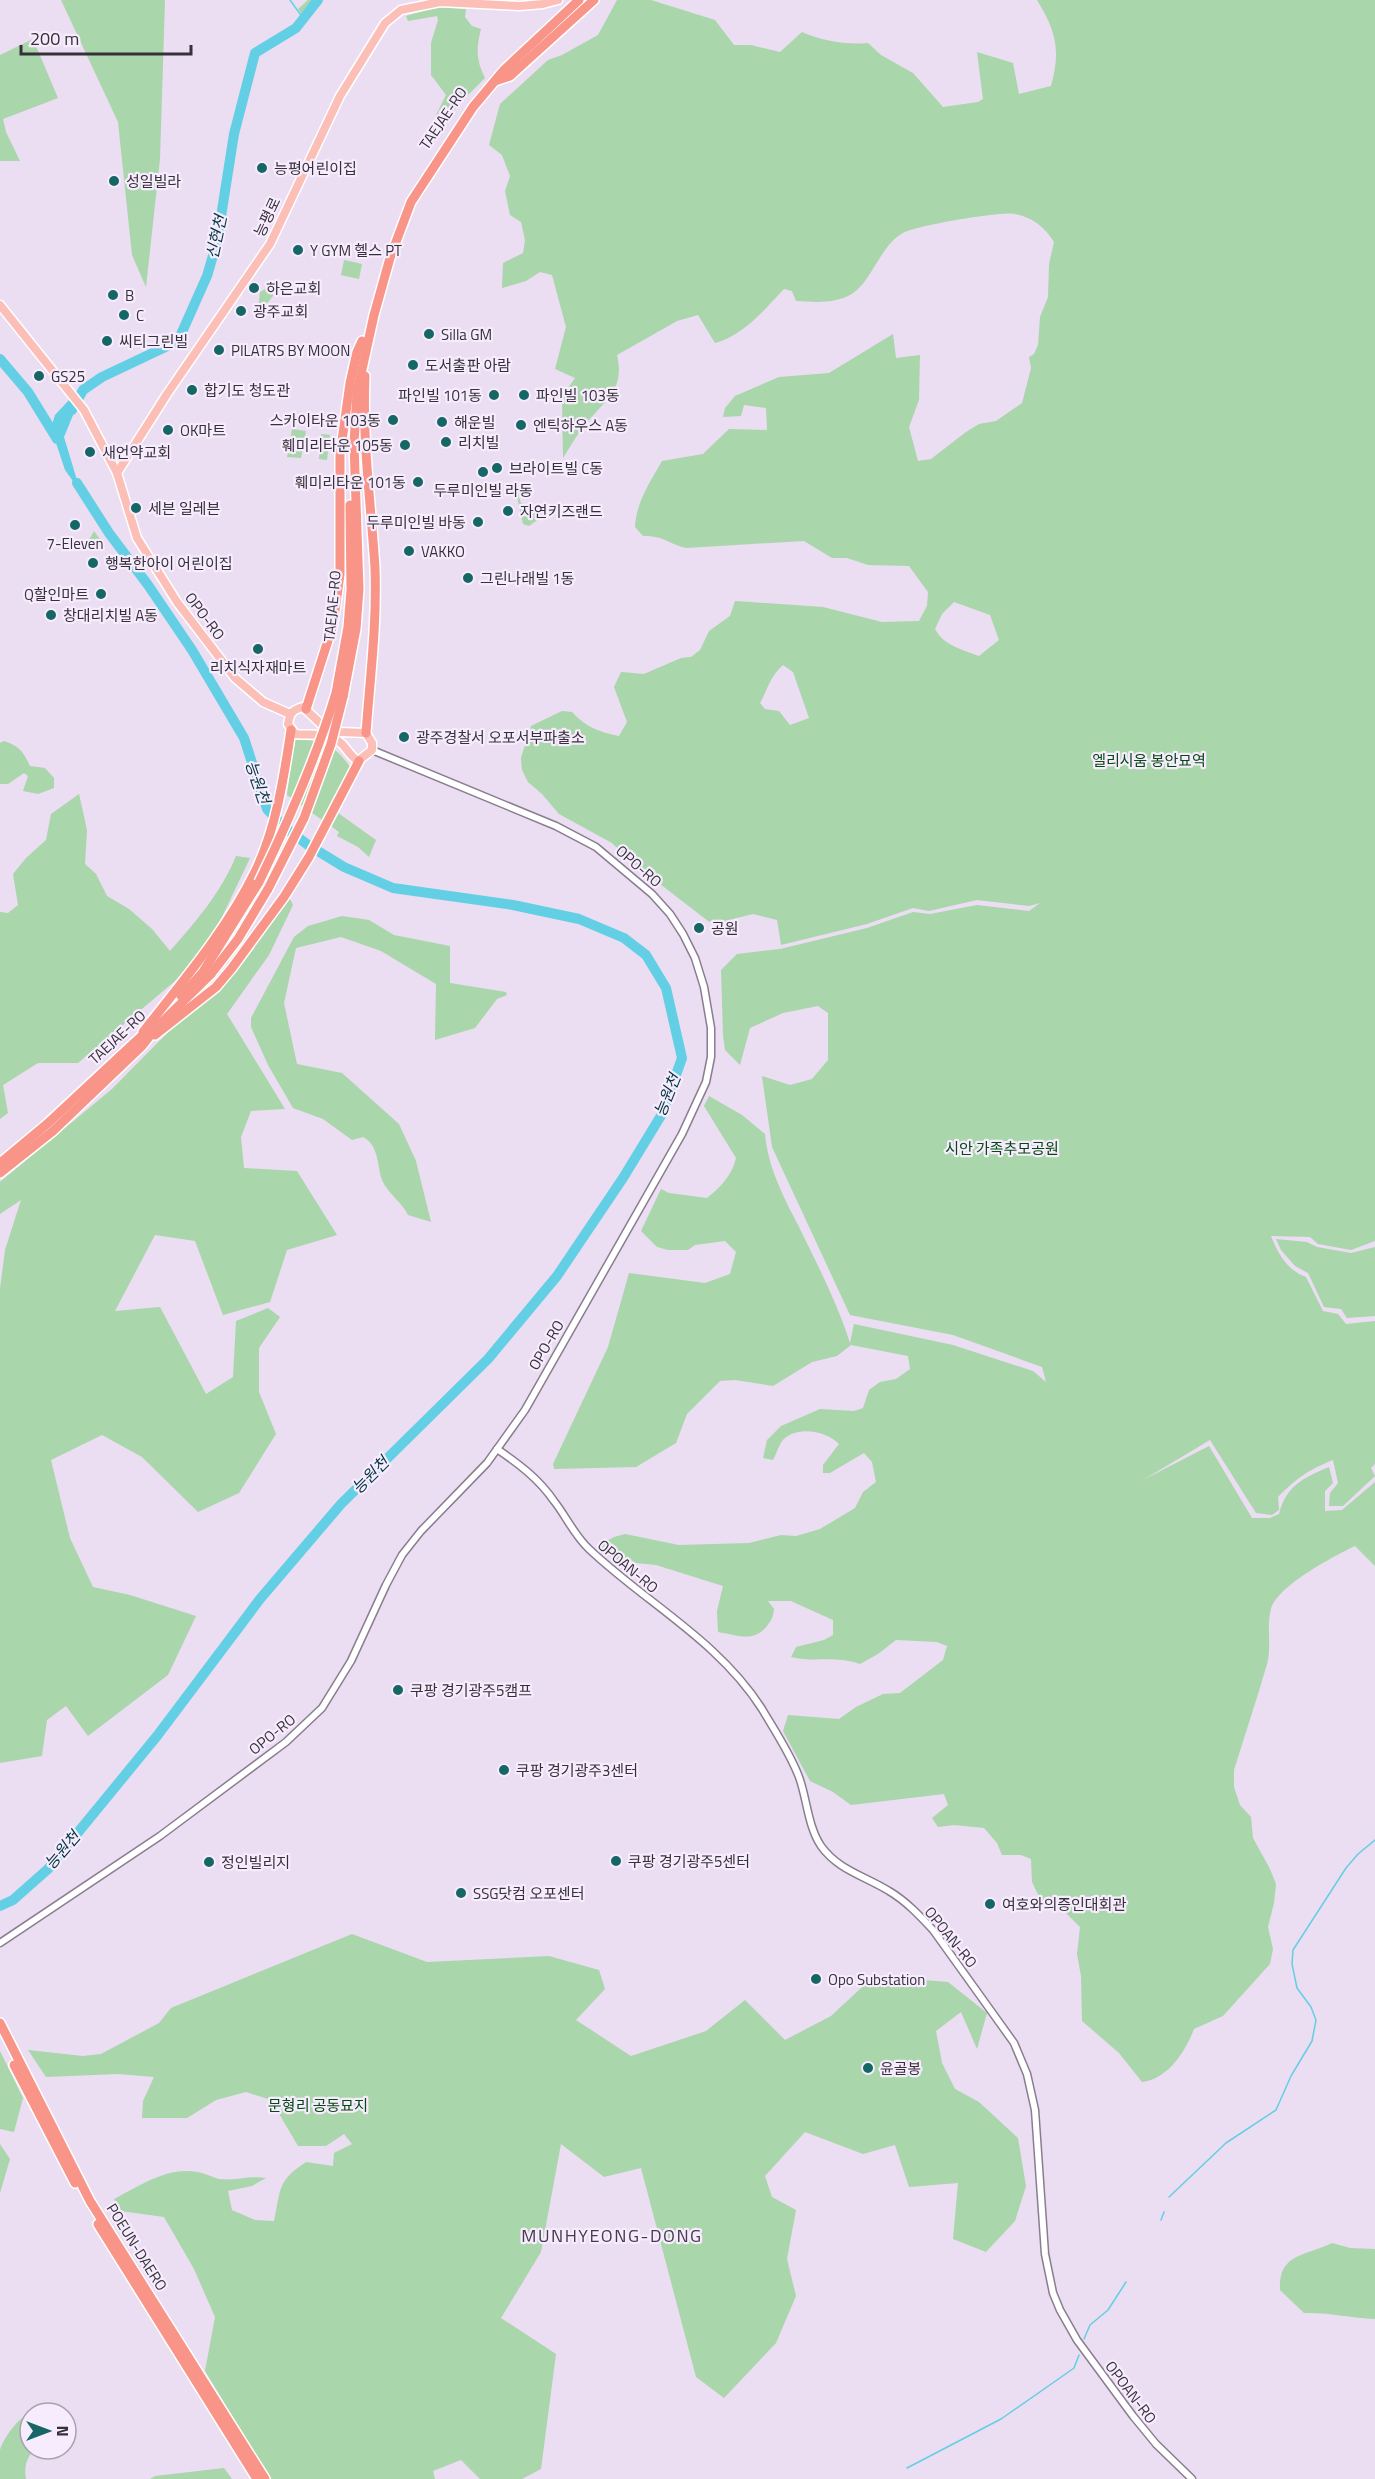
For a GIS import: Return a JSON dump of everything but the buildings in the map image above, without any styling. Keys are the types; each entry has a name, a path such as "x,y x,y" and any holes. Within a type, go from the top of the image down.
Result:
{"highway":[{"name":"TAEJAE-RO","path":"0,1173 53,1131 212,974 238,939 268,889 304,818 331,744 339,695 356,628 358,579 355,411 365,342 406,201 470,103 498,70 570,0"},
{"name":"TAEJAE-RO","path":"365,342 390,258 411,202 467,116 495,81 579,0"},
{"path":"495,81 510,76 594,0"},
{"path":"306,709 332,628 335,610 340,574 340,455 350,383 357,352 365,342"},
{"path":"365,342 365,441 375,568 376,638 366,733"},
{"name":"TAEJAE-RO","path":"0,1163 138,1045 203,972 259,882 294,811 339,695"},
{"path":"138,1045 212,943 255,871 278,801 291,730"},
{"path":"138,1045 216,987 280,902 309,857 359,760"},
{"path":"0,1155 47,1124"},
{"name":"POEUN-DAERO","path":"0,2023 56,2149 95,2219 257,2479"},
{"path":"0,2037 15,2060"},
{"name":"POEUN-DAERO","path":"15,2060 90,2201 265,2479"}],"main road":[{"name":"능평로","path":"117,473 167,394 270,244 340,96 385,23 400,10 440,2 520,6 558,0"},
{"name":"OPO-RO","path":"0,305 84,410 117,473 137,538 177,602 235,678 263,702 290,714"},
{"path":"303,707 306,709 321,724 340,732 366,733 372,743 372,750 359,760 348,755 342,744 323,735 295,734 288,724 290,714 303,707"}],"street":[{"name":"OPO-RO","path":"0,1942 160,1836 302,1729 322,1708 342,1678 402,1556 421,1531 473,1479 525,1410 691,1117 706,1082 711,1045 710,1015 694,958 680,928 652,894 596,848 556,826 372,750"},
{"name":"OPOAN-RO","path":"497,1449 532,1474 555,1501 587,1547 701,1641 730,1668 751,1693 786,1751 799,1778 821,1846 840,1866 888,1890 921,1918 933,1930 1005,2029 1021,2059 1033,2094 1045,2254 1053,2293 1060,2310 1077,2340 1133,2416 1156,2444 1192,2479"}],"green space":[{"path":"61,0 165,0 160,159 146,287 132,255 118,122"},
{"path":"308,0 317,0 304,17 298,9"},
{"path":"617,0 651,0 715,20 734,45 751,45 780,52 802,32 834,42 868,43 881,55 913,73 943,107 978,102 983,99 977,52 1013,63 1019,94 1051,86 1056,62 1055,41 1049,21 1037,0 1375,0 1375,1241 1351,1250 1318,1244 1310,1237 1271,1236 1284,1261 1306,1277 1323,1311 1338,1314 1346,1324 1375,1321 1375,1464 1371,1468 1375,1476 1343,1506 1329,1506 1330,1493 1338,1483 1333,1460 1303,1475 1291,1485 1278,1497 1279,1510 1272,1515 1256,1513 1210,1440 1143,1480 1209,1446 1252,1518 1270,1518 1279,1514 1286,1496 1297,1484 1329,1467 1333,1483 1325,1491 1325,1511 1342,1510 1375,1482 1375,1566 1355,1546 1321,1564 1295,1582 1275,1600 1271,1609 1267,1664 1234,1770 1234,1787 1240,1805 1251,1817 1253,1838 1276,1884 1268,1927 1273,1949 1270,1964 1223,2016 1194,2029 1186,2047 1174,2063 1160,2076 1151,2080 1142,2082 1119,2053 1082,2021 1081,1976 1077,1954 1080,1927 1066,1913 1044,1907 1032,1882 1031,1859 1021,1855 1002,1855 997,1843 984,1828 954,1825 938,1827 932,1818 948,1805 944,1794 851,1805 833,1792 810,1781 783,1731 788,1715 839,1719 856,1707 883,1694 900,1693 943,1660 947,1646 937,1642 896,1640 860,1664 841,1660 791,1657 796,1647 824,1640 833,1635 833,1620 791,1601 768,1601 774,1609 772,1618 769,1624 756,1635 738,1636 718,1632 717,1611 723,1586 656,1565 616,1561 597,1546 625,1534 679,1545 749,1543 781,1535 796,1536 820,1529 855,1508 863,1492 876,1482 872,1462 864,1453 830,1473 823,1473 823,1465 839,1444 834,1440 813,1432 791,1434 781,1443 773,1460 763,1458 767,1440 781,1426 820,1409 854,1411 863,1408 869,1390 880,1382 896,1379 910,1369 908,1356 851,1345 837,1356 812,1362 773,1386 735,1380 720,1381 687,1414 676,1443 636,1467 554,1469 553,1464 608,1347 629,1273 705,1283 730,1274 736,1252 725,1241 695,1245 688,1250 668,1250 657,1247 641,1231 661,1189 669,1193 707,1198 732,1170 736,1158 704,1106 709,1096 742,1115 765,1134 769,1158 777,1181 826,1283 850,1343 854,1324 953,1345 1033,1371 1046,1382 1042,1367 953,1335 850,1315 772,1147 762,1076 790,1085 812,1079 828,1060 828,1013 818,1006 783,1013 750,1028 740,1065 725,1050 721,970 737,954 780,949 867,928 913,912 930,914 977,905 1029,911 1040,903 1029,906 977,900 929,911 913,908 867,924 781,945 777,920 753,914 717,923 708,921 629,860 612,843 559,814 528,782 522,770 521,758 531,726 562,711 572,712 582,722 593,728 619,736 627,722 614,687 621,672 644,674 681,658 691,657 700,650 709,631 730,616 735,601 823,607 882,622 919,621 927,606 928,592 909,566 868,565 847,558 832,558 804,541 686,548 661,538 643,536 635,527 641,501 662,461 703,454 729,429 767,430 766,408 744,405 741,416 723,417 725,408 735,396 779,377 829,373 893,334 896,358 920,355 919,400 909,427 918,461 931,459 979,424 996,421 1022,403 1031,368 1029,357 1034,354 1038,345 1040,317 1048,297 1049,264 1054,242 1038,224 1015,214 940,223 911,230 895,239 857,290 843,298 823,302 796,301 792,291 784,289 744,328 715,343 698,315 677,321 617,355 619,368 615,388 578,433 563,458 562,397 575,378 555,369 566,327 552,275 540,272 526,281 502,288 503,263 523,253 525,240 521,222 510,215 505,191 510,176 502,155 489,145 500,104 548,60 598,35","holes":["954,602 990,615 999,640 979,656 948,643 935,629 942,614","783,665 793,672 809,718 790,725 779,711 765,709 760,703 772,679"]},
{"path":"436,7 466,9 465,17 472,26 481,29 478,54 485,78 443,124 435,117 446,95 431,75 431,43 438,20 437,16 408,21 406,16"},
{"path":"33,39 58,98 3,119 6,132 20,161 0,161 0,55"},
{"path":"344,260 362,264 359,279 341,275"},
{"path":"272,285 273,296 262,310 258,310 260,292"},
{"path":"292,429 306,431 301,458 287,457"},
{"path":"321,434 330,435 327,460 319,459"},
{"path":"521,491 519,497 521,503 543,510 540,518 529,526 523,524 516,492"},
{"path":"94,531 105,546 90,548 89,540"},
{"path":"294,740 320,742 327,745 339,753 351,768 331,808 376,840 369,857 358,847 337,836 339,832 287,795"},
{"path":"4,741 20,750 30,766 45,768 54,778 54,788 38,794 23,791 28,776 24,773 8,784 0,784 0,743"},
{"path":"79,794 87,830 85,864 96,874 107,896 129,909 152,929 170,951 216,894 236,856 250,858 211,940 175,981 78,1063 38,1063 3,1085 8,1113 0,1119 0,912 8,913 18,905 13,874 26,858 46,840 51,814"},
{"path":"289,897 293,905 269,955 227,1014 285,1109 251,1111 241,1137 244,1168 297,1171 337,1235 287,1250 270,1302 223,1315 195,1241 155,1235 115,1311 160,1307 206,1394 233,1377 236,1321 268,1308 280,1317 259,1348 259,1392 276,1434 239,1493 198,1512 142,1457 102,1435 51,1460 70,1538 93,1587 130,1595 196,1616 168,1675 88,1736 66,1706 47,1720 42,1756 0,1763 0,1289 5,1250 21,1200 0,1214 0,1182 112,1089 192,1008"},
{"path":"342,916 369,920 394,935 450,946 450,983 506,992 507,995 497,999 475,1028 435,1040 436,984 381,951 341,937 296,948 284,1003 297,1064 342,1073 399,1124 416,1161 431,1222 408,1215 388,1190 382,1180 375,1150 368,1141 363,1137 352,1140 323,1119 293,1108 268,1065 251,1027 251,1018 294,937 308,926"},
{"path":"1276,1239 1307,1242 1317,1247 1351,1253 1375,1247 1375,1316 1347,1318 1341,1309 1324,1307 1308,1273 1295,1266 1281,1250"},
{"name":"문형리 공동묘지","path":"352,1934 427,1962 549,1956 599,1970 605,1989 576,2020 631,2056 706,2031 745,2000 785,2040 831,2016 874,1976 948,1982 987,2013 977,2049 961,2012 936,2031 942,2063 955,2089 979,2102 1018,2138 1026,2186 1015,2221 986,2252 953,2239 958,2183 909,2187 895,2145 863,2154 805,2132 765,2176 772,2197 796,2210 787,2259 796,2296 776,2343 724,2398 696,2377 641,2168 604,2177 561,2144 541,2252 501,2318 556,2354 541,2469 522,2479 480,2479 461,2460 433,2471 435,2479 271,2479 205,2371 215,2317 194,2269 164,2217 121,2211 114,2199 154,2178 175,2172 197,2172 219,2179 266,2178 252,2186 228,2191 232,2210 255,2220 274,2221 282,2187 290,2175 306,2162 333,2166 334,2153 352,2144 344,2134 326,2146 298,2146 271,2100 246,2092 216,2100 187,2118 142,2118 143,2101 154,2077 118,2074 46,2077 28,2050 83,2056 101,2054 159,2023 171,2008"},
{"path":"0,2051 23,2098 14,2132 0,2129"},
{"path":"0,2144 10,2159 0,2193"},
{"path":"1332,2243 1350,2248 1375,2249 1375,2319 1304,2313 1280,2290 1281,2278 1289,2262"},
{"path":"18,2422 18,2461 27,2461 26,2479 0,2479 0,2450"},
{"path":"224,2468 232,2479 150,2479 155,2476"}],"water":[{"path":"69,400 76,408 64,437 80,490 87,501 65,470 51,428 55,415"}],"waterway":[{"path":"290,0 303,18"},
{"name":"신현천","path":"72,410 83,390 102,377 178,341 207,276 217,242 234,134 255,53 296,28 318,0"},
{"name":"능원천","path":"0,359 28,392 57,439"},
{"name":"능원천","path":"0,1906 13,1900 48,1869 157,1736 260,1599 341,1504 488,1359 557,1276 623,1178 662,1114 682,1058 666,988 646,955 624,938 579,919 513,905 393,888 344,867 308,845 283,826 267,809 244,738 192,650 109,533 77,483"},
{"path":"1169,2197 1226,2143 1276,2110 1291,2076 1312,2041 1316,2020 1311,2007 1297,1988 1292,1964 1293,1950 1346,1868 1375,1840"},
{"path":"1161,2220 1164,2212"},
{"path":"1084,2339 1090,2325 1108,2310 1126,2282"},
{"path":"907,2468 1001,2419 1074,2368 1079,2355"}],"place":[{"name":"능평어린이집","path":"262,168"},
{"name":"성일빌라","path":"114,181"},
{"name":"Y GYM 헬스 PT","path":"298,250"},
{"name":"하은교회","path":"254,288"},
{"name":"B","path":"113,295"},
{"name":"광주교회","path":"241,311"},
{"name":"C","path":"124,315"},
{"name":"Silla GM","path":"429,334"},
{"name":"씨티그린빌","path":"107,341"},
{"name":"PILATRS BY MOON","path":"219,350"},
{"name":"도서출판 아람","path":"413,365"},
{"name":"GS25","path":"39,376"},
{"name":"합기도 청도관","path":"192,390"},
{"name":"파인빌 101동","path":"494,395"},
{"name":"파인빌 103동","path":"524,395"},
{"name":"스카이타운 103동","path":"393,420"},
{"name":"해운빌","path":"442,422"},
{"name":"엔틱하우스 A동","path":"521,425"},
{"name":"OK마트","path":"168,430"},
{"name":"리치빌","path":"446,442"},
{"name":"훼미리타운 105동","path":"405,445"},
{"name":"새언약교회","path":"90,452"},
{"name":"브라이트빌 C동","path":"497,468"},
{"name":"두루미인빌 라동","path":"483,472"},
{"name":"훼미리타운 101동","path":"418,482"},
{"name":"세븐 일레븐","path":"136,508"},
{"name":"자연키즈랜드","path":"508,511"},
{"name":"두루미인빌 바동","path":"478,522"},
{"name":"7-Eleven","path":"75,525"},
{"name":"VAKKO","path":"409,551"},
{"name":"행복한아이 어린이집","path":"93,563"},
{"name":"그린나래빌 1동","path":"468,578"},
{"name":"Q할인마트","path":"101,594"},
{"name":"창대리치빌 A동","path":"51,615"},
{"name":"리치식자재마트","path":"258,649"},
{"name":"광주경찰서 오포서부파출소","path":"404,737"},
{"name":"공원","path":"699,928"},
{"name":"쿠팡 경기광주5캠프","path":"398,1690"},
{"name":"쿠팡 경기광주3센터","path":"504,1770"},
{"name":"쿠팡 경기광주5센터","path":"616,1861"},
{"name":"정인빌리지","path":"209,1862"},
{"name":"SSG닷컴 오포센터","path":"461,1893"},
{"name":"여호와의증인대회관","path":"990,1904"},
{"name":"Opo Substation","path":"816,1979"},
{"name":"윤골봉","path":"868,2068"}],"district":[{"name":"MUNHYEONG-DONG","path":"612,2235"}],"park label":[{"name":"엘리시움 봉안묘역","path":"1149,760"},
{"name":"시안 가족추모공원","path":"1002,1148"}]}
